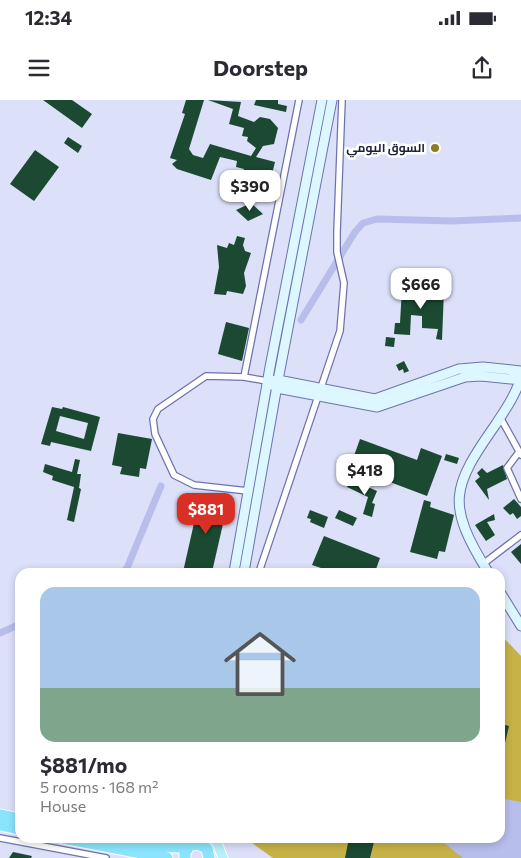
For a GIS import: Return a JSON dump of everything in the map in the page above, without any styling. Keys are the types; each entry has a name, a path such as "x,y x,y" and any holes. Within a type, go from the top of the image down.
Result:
{"highway":[{"path":"0,815 15,818"},
{"path":"0,825 15,828"},
{"path":"88,843 167,858"},
{"path":"140,843 201,844 209,856"},
{"path":"145,844 149,843"},
{"path":"185,858 192,843"}],"main road":[{"path":"235,568 267,381 322,100"},
{"path":"245,568 277,384 332,100"},
{"path":"267,381 319,392 375,399 459,369 483,367 521,377 500,417 470,463 459,497 460,519 486,568"},
{"path":"505,600 521,626"},
{"path":"209,856 210,843"},
{"path":"217,843 223,858"}],"street":[{"path":"244,377 299,100"},
{"path":"260,568 340,331 343,276 337,246 342,100"},
{"path":"248,491 194,485 174,475 155,434 153,419 158,409 206,376 244,377 267,381"},
{"path":"500,417 520,454 507,468 521,499"},
{"path":"486,568 521,535"},
{"path":"0,838 15,841"},
{"path":"26,843 106,858"}],"shaded area":[{"path":"505,639 521,656 521,858 273,858 252,843 505,843"}],"water":[{"path":"505,799 521,802 521,858 463,858 444,843 505,843"}],"building":[{"path":"43,100 72,100 92,114 82,128"},
{"path":"186,100 204,100 189,149 193,155 203,158 210,144 251,156 256,148 247,141 248,137 242,136 244,128 229,124 233,109 208,100 241,102 238,116 254,122 260,117 270,119 278,128 274,144 263,146 256,157 275,162 272,174 268,173 266,181 242,175 244,169 236,167 237,161 220,157 211,180 177,169 172,164 177,160 170,158 185,114 182,113"},
{"path":"256,100 278,100 278,104 287,106 286,112 254,105"},
{"path":"68,137 82,146 78,153 64,143"},
{"path":"35,150 59,167 34,201 10,184"},
{"path":"251,203 263,214 248,221 236,210"},
{"path":"237,236 245,238 243,245 245,251 251,253 244,273 246,286 243,294 227,291 226,295 214,294 219,267 217,245 227,248 229,243 234,245"},
{"path":"402,288 444,290 442,340 436,339 438,329 422,328 422,316 411,315 410,335 394,334 395,323 400,323"},
{"path":"226,322 249,328 242,361 218,354"},
{"path":"386,337 395,338 394,347 385,346"},
{"path":"404,361 409,371 404,373 403,369 399,371 396,365"},
{"path":"52,407 62,409 63,407 100,417 91,451 51,442 50,446 41,444","holes":["60,416 88,423 84,439 56,431"]},
{"path":"118,433 152,439 146,469 140,468 139,477 120,474 122,467 112,465"},
{"path":"360,439 417,460 421,448 442,456 427,496 350,467"},
{"path":"446,454 459,458 457,464 444,460"},
{"path":"75,459 80,460 77,474 81,474 79,488 81,489 74,522 67,520 74,487 52,480 53,476 43,472 45,464 72,472"},
{"path":"503,465 507,479 487,489 489,500 475,481 480,477 477,473 482,468 487,473"},
{"path":"350,479 377,491 372,503 375,504 372,517 363,514 368,497 347,487"},
{"path":"218,494 232,496 231,502 228,502 213,568 184,568 199,501 216,505"},
{"path":"514,499 521,507 521,516 517,519 513,513 510,515 503,508"},
{"path":"424,500 431,502 430,507 454,515 445,552 439,551 437,559 410,552"},
{"path":"310,510 328,517 324,528 310,522 311,519 307,518"},
{"path":"339,510 357,518 353,526 335,518"},
{"path":"494,514 495,520 487,522 495,535 486,541 475,525"},
{"path":"324,536 380,558 376,568 321,568 312,565"},
{"path":"521,544 521,564 511,552"},
{"path":"505,725 509,726 505,743"},
{"path":"348,843 374,843 370,858 345,858"},
{"path":"13,852 32,856 31,858 9,858"}],"waterway":[{"path":"301,320 355,232 363,223 377,219 452,221 521,218"},
{"path":"127,568 161,486"},
{"path":"0,633 15,626"}],"place":[{"name":"السوق اليومي","path":"435,148"}]}
